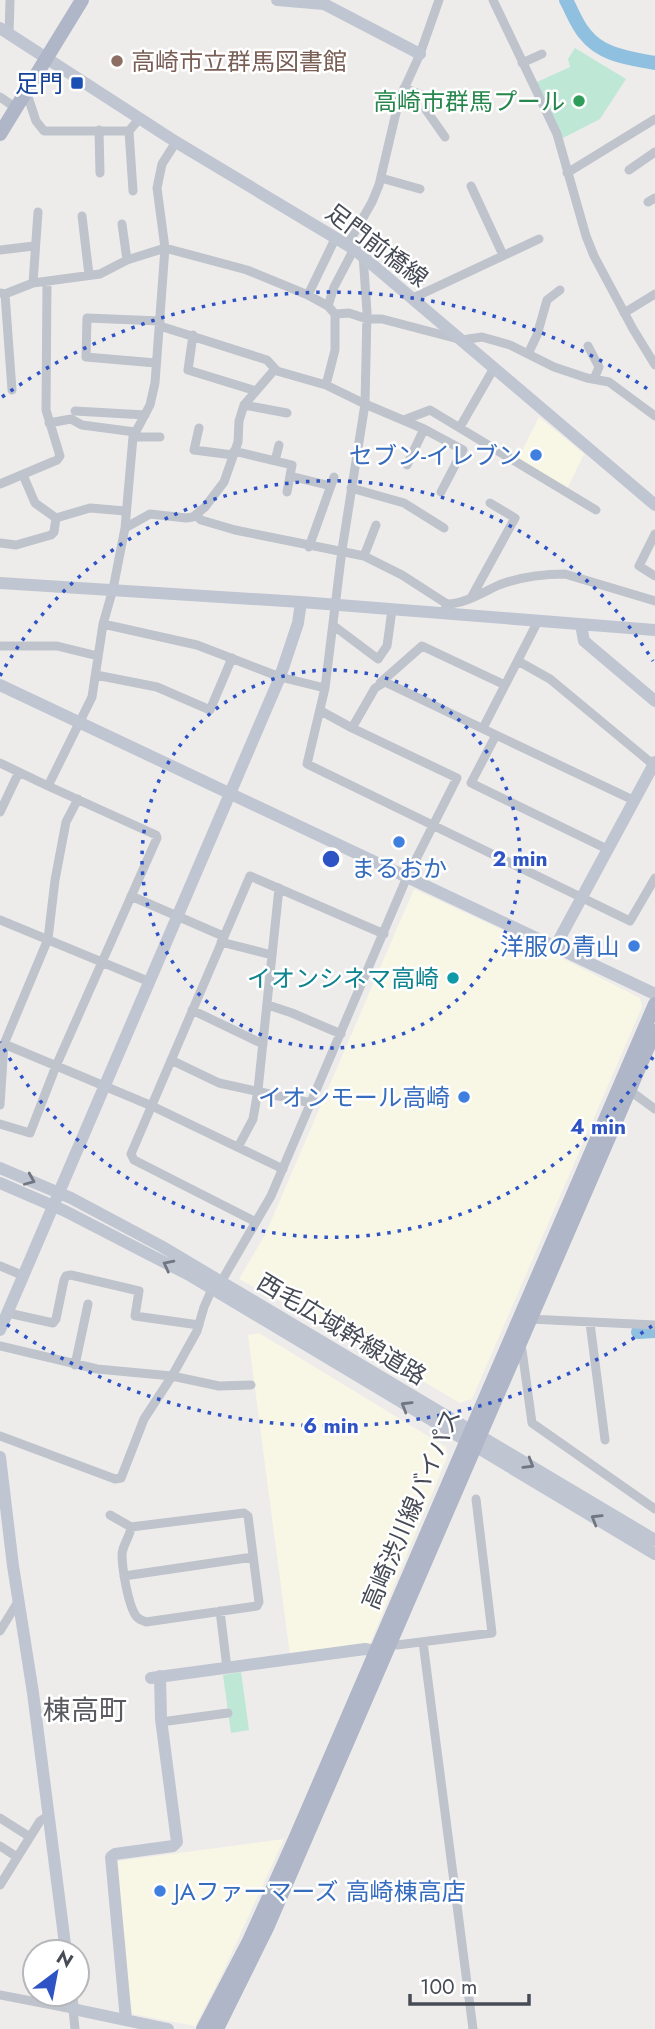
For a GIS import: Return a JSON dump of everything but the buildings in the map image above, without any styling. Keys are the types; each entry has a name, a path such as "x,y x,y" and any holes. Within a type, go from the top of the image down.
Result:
{"main road":[{"path":"0,134 82,0"},
{"name":"高崎渋川線バイパス","path":"217,2029 262,1939 390,1643 655,1004"},
{"name":"高崎渋川線バイパス","path":"204,2029 258,1920 375,1651 517,1347 655,1031"}],"street":[{"path":"5,31 10,0"},
{"path":"277,0 324,4 420,54"},
{"path":"328,306 334,287 355,249 381,178 404,88 420,54 439,0"},
{"path":"493,0 557,134 590,246 624,313 655,365"},
{"name":"足門前橋線","path":"5,31 139,119 355,249 655,505"},
{"path":"523,63 542,54"},
{"path":"404,88 427,97 426,110 445,137"},
{"path":"26,91 36,121 44,131 129,131"},
{"path":"0,97 16,108"},
{"path":"133,191 129,131 139,119"},
{"path":"567,173 654,123"},
{"path":"99,130 100,173"},
{"path":"48,786 92,697 103,624 125,528 134,435 152,394 165,248 157,188 162,164 176,142"},
{"path":"629,170 655,152"},
{"path":"381,178 420,189"},
{"path":"471,186 503,255"},
{"path":"33,283 38,212"},
{"path":"82,216 89,275"},
{"path":"122,224 127,260"},
{"path":"308,295 336,237"},
{"path":"413,298 539,239"},
{"path":"0,250 34,246"},
{"path":"12,390 2,293 33,283 100,274 127,260 165,248 247,270 328,306 335,314 335,350 326,385"},
{"path":"355,249 367,319 365,404 342,550 326,688 307,764 631,921 655,878"},
{"path":"0,484 57,460 60,456 49,423 46,386 47,282"},
{"path":"528,354 537,335 547,300 560,290"},
{"path":"624,313 655,294"},
{"path":"335,314 349,313 367,319 382,319 462,340 482,337 510,345 554,367 609,382 655,416"},
{"path":"156,363 86,357 87,318 160,324 267,360 277,371 326,385 424,429 463,450 440,492"},
{"path":"193,335 187,370 256,391"},
{"path":"589,346 599,367 594,379"},
{"path":"460,427 495,368"},
{"path":"125,528 150,514 186,519 205,508 224,482 234,453 244,405 275,369"},
{"path":"244,405 287,413"},
{"path":"404,420 430,410 596,510"},
{"path":"75,411 145,415"},
{"path":"49,423 71,419 82,425 160,437"},
{"path":"199,428 194,450 234,453 292,465 287,492"},
{"path":"407,464 424,429"},
{"path":"275,461 279,445"},
{"path":"23,475 35,503 56,518"},
{"path":"290,476 333,482 309,547"},
{"path":"351,488 404,503 444,528"},
{"path":"471,598 515,518 490,503"},
{"path":"56,518 90,508 125,511"},
{"path":"196,515 201,520 235,530 364,556 402,575 445,609"},
{"path":"0,543 16,545 51,535 56,518"},
{"path":"364,556 376,525"},
{"path":"655,534 639,566 655,576"},
{"path":"445,609 519,578 565,574 654,597"},
{"path":"0,583 392,610 445,609 538,621 655,630"},
{"path":"0,1330 280,677 298,623 301,602"},
{"path":"334,626 378,659 387,646 392,610"},
{"path":"483,728 538,621"},
{"path":"103,624 197,645 280,677 326,688"},
{"path":"581,625 583,640 655,701"},
{"path":"0,646 57,646 98,656"},
{"path":"352,728 380,684 422,646 505,685"},
{"path":"96,675 157,687 210,710 232,658"},
{"path":"518,662 550,679 654,764 555,947"},
{"path":"380,684 389,683 633,800"},
{"path":"0,685 655,995"},
{"path":"0,1436 121,1478 144,1419 172,1376 199,1325 204,1307 256,1222 283,1169 407,877 457,778 320,711"},
{"path":"496,735 471,783 607,849"},
{"path":"0,763 156,835 157,838 56,1066 30,1133 0,1124"},
{"path":"0,812 19,772"},
{"path":"0,1105 4,1044 48,939 66,822 78,799"},
{"path":"256,1222 134,1160 131,1154 250,876 384,934"},
{"path":"238,1147 253,1119 258,1090 279,888"},
{"path":"131,896 222,939 272,955"},
{"path":"0,920 150,982"},
{"path":"268,1005 341,1034"},
{"path":"192,1010 263,1045"},
{"path":"4,1044 152,1106 283,1169"},
{"path":"171,1059 219,1083 311,1102"},
{"path":"629,1090 655,1110"},
{"name":"西毛広域幹線道路","path":"0,1168 60,1194 161,1246 217,1285 473,1438 655,1540"},
{"name":"西毛広域幹線道路","path":"0,1183 54,1206 217,1285"},
{"path":"0,1266 24,1276"},
{"path":"8,1313 53,1323 64,1280 71,1275 139,1291 135,1316 199,1325"},
{"path":"75,1365 88,1304"},
{"path":"529,1319 655,1325"},
{"path":"590,1323 605,1440"},
{"path":"0,1346 97,1369 172,1376 219,1386 251,1385"},
{"path":"517,1347 522,1350 532,1423 655,1508"},
{"name":"西毛広域幹線道路","path":"473,1438 655,1554"},
{"path":"0,1457 64,1938"},
{"path":"390,1643 397,1645 492,1633 476,1499"},
{"path":"110,1515 131,1527 244,1513 248,1516 259,1602 257,1606 146,1622 141,1620 135,1615 124,1576 122,1553 131,1527"},
{"path":"124,1576 253,1557"},
{"path":"0,1631 19,1600"},
{"path":"220,1611 227,1668"},
{"path":"423,1642 472,2029"},
{"path":"126,2020 111,1857 115,1854 173,1846 177,1842 156,1677 365,1649 375,1651"},
{"path":"162,1722 228,1713"},
{"path":"0,1885 40,1821 48,1816"},
{"path":"0,1818 30,1837"},
{"path":"0,1846 18,1857"},
{"path":"0,1995 74,2020 126,2020 167,2029"},
{"path":"67,2029 74,2020"}],"shaded area":[{"path":"539,417 584,454 567,489 518,459"},
{"name":"イオンモール高崎","path":"414,889 552,953 640,998 642,1007 472,1399 460,1403 239,1279 265,1235"},
{"path":"259,1333 446,1447 448,1455 369,1646 290,1655 248,1335"},
{"path":"284,1839 195,2026 132,2014 111,1862"}],"green space":[{"name":"高崎市群馬プール","path":"575,48 626,79 600,119 563,138 537,82 570,67 568,59"},
{"path":"241,1672 249,1730 231,1733 223,1675"}],"waterway":[{"path":"566,0 582,30 600,47 617,55 655,63"},
{"path":"638,1332 655,1331"}],"place":[{"name":"高崎市立群馬図書館","path":"117,61"},
{"name":"足門","path":"77,83"},
{"name":"高崎市群馬プール","path":"579,101"},
{"name":"セブン-イレブン","path":"536,455"},
{"name":"まるおか","path":"399,842"},
{"name":"洋服の青山","path":"634,946"},
{"name":"イオンシネマ高崎","path":"453,978"},
{"name":"イオンモール高崎","path":"464,1097"},
{"name":"JAファーマーズ 高崎棟高店","path":"160,1891"}],"district":[{"name":"棟高町","path":"85,1710"}]}
